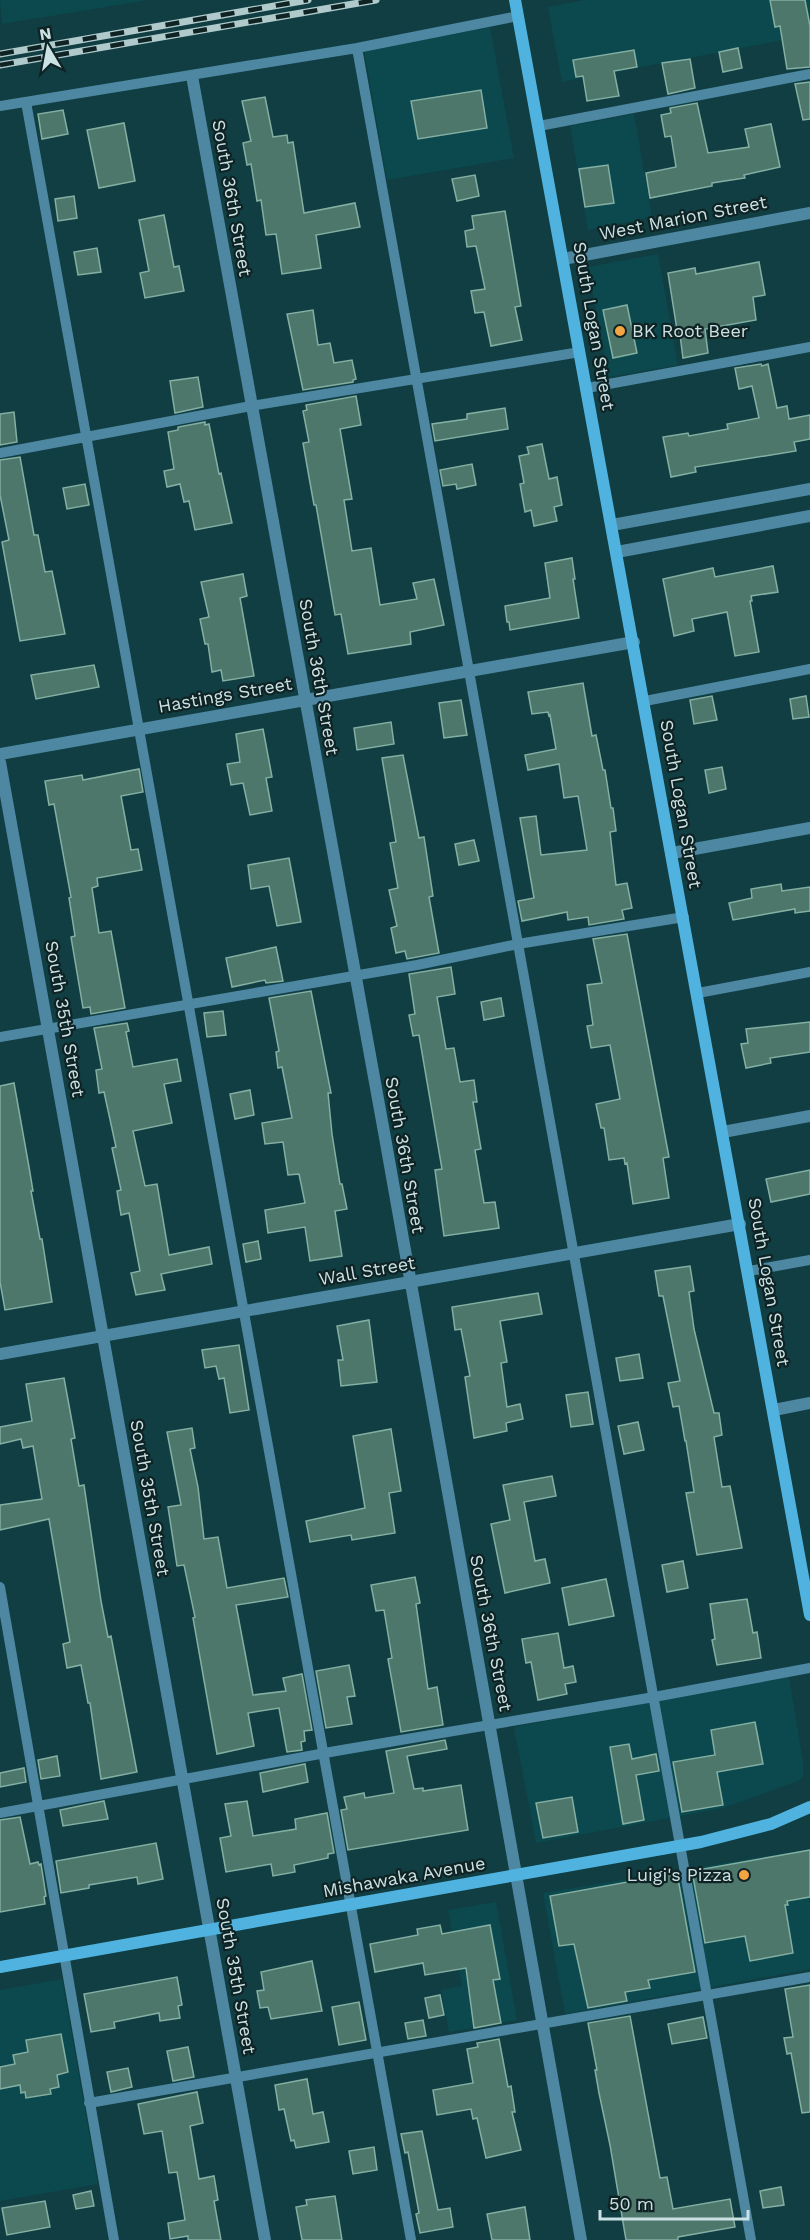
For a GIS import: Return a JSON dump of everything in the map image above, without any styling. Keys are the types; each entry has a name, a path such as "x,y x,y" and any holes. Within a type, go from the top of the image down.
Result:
{"street":[{"name":"South Logan Street","path":"515,0 810,1615"},
{"name":"South 36th Street","path":"192,76 411,1282 581,2240"},
{"name":"West Marion Street","path":"563,259 810,213"},
{"path":"612,525 810,489"},
{"path":"617,552 810,516"},
{"name":"Hastings Street","path":"0,754 634,642"},
{"name":"South 35th Street","path":"0,762 265,2240"},
{"path":"672,853 810,828"},
{"path":"723,1132 810,1116"},
{"name":"Wall Street","path":"0,1354 740,1224"},
{"path":"774,1410 810,1403"},
{"name":"Mishawaka Avenue","path":"0,1967 680,1846 771,1824 810,1807"}],"lane":[{"path":"0,106 357,48 518,16"},
{"path":"357,48 752,2240"},
{"path":"539,126 810,74"},
{"path":"26,102 411,2240"},
{"path":"587,388 810,347"},
{"path":"0,453 251,406 580,352"},
{"path":"645,702 810,669"},
{"path":"0,1037 355,976 518,944 684,917"},
{"path":"698,993 810,972"},
{"path":"748,1271 810,1260"},
{"path":"0,1587 114,2240"},
{"path":"0,1813 810,1668"},
{"path":"89,2103 810,1977"}],"shaded area":[{"path":"0,0 148,0 2,24"},
{"path":"584,0 810,0 810,35 562,82 548,7"},
{"path":"490,27 514,158 387,180 364,50"},
{"path":"634,114 652,217 588,230 570,126"},
{"path":"658,254 678,365 609,377 588,267"},
{"path":"789,1677 803,1762 803,1777 798,1781 723,1808 536,1843 514,1727"},
{"path":"810,1849 810,1969 565,2014 543,1893"},
{"path":"496,1902 517,2020 449,2032 441,1990 462,1986 448,1910"},
{"path":"62,1979 98,2184 0,2201 0,1990"}],"building":[{"path":"770,0 805,0 810,26 810,67 787,69 780,26 775,27"},
{"path":"738,48 742,68 723,72 719,52"},
{"path":"634,50 637,67 614,71 619,96 587,101 583,76 576,77 573,60"},
{"path":"690,59 695,88 668,94 662,63"},
{"path":"810,82 810,119 803,120 795,84"},
{"path":"481,90 487,128 418,139 411,101"},
{"path":"265,97 273,137 287,135 288,143 293,142 304,213 355,203 360,227 316,235 321,268 282,274 276,234 266,235 261,200 257,201 251,164 247,165 243,143 251,141 242,101"},
{"path":"697,103 708,153 749,147 745,129 771,124 780,167 744,175 745,178 712,183 712,186 650,198 646,173 676,167 671,136 665,137 661,115 671,113 670,108"},
{"path":"63,110 68,134 42,139 38,114"},
{"path":"124,123 135,181 99,188 87,130"},
{"path":"608,165 614,203 585,207 579,169"},
{"path":"475,175 479,196 457,201 452,179"},
{"path":"74,196 77,218 58,221 55,199"},
{"path":"505,211 521,306 515,307 522,340 491,346 484,312 475,313 471,291 485,289 476,246 467,247 465,231 474,229 472,216"},
{"path":"164,215 174,267 179,266 184,291 145,298 140,273 149,271 139,220"},
{"path":"97,248 101,272 78,275 74,252"},
{"path":"759,262 765,295 753,297 756,320 705,329 708,353 683,358 668,273 695,268 696,274"},
{"path":"627,305 637,353 613,358 603,310"},
{"path":"313,310 318,345 330,343 334,363 352,360 356,379 353,382 303,390 287,314"},
{"path":"761,364 762,366 768,364 777,408 787,406 789,419 810,415 810,439 794,442 796,451 695,467 696,472 671,477 663,437 688,433 689,436 728,429 727,424 759,418 752,386 739,389 735,368"},
{"path":"198,377 203,407 175,413 170,381"},
{"path":"356,396 361,425 340,429 352,499 344,500 352,551 371,548 380,605 417,599 413,583 434,579 444,625 410,632 411,644 348,654 341,614 335,615 316,505 314,505 303,443 309,442 303,411 307,410 306,405"},
{"path":"505,408 508,429 435,441 432,424 467,419 467,414"},
{"path":"14,412 17,442 0,445 0,414"},
{"path":"205,422 205,425 209,424 232,523 195,530 189,501 184,502 180,484 167,487 164,471 174,469 168,432 178,430 178,427"},
{"path":"542,444 549,479 557,477 562,505 554,507 557,521 534,526 531,510 525,512 520,484 524,483 519,456 529,454 527,447"},
{"path":"20,457 34,535 38,535 45,572 52,571 65,634 20,641 2,542 9,540 0,495 0,460"},
{"path":"472,464 476,485 457,489 456,484 443,486 440,470"},
{"path":"85,484 89,505 67,509 63,488"},
{"path":"572,558 579,618 510,630 505,606 550,598 545,563"},
{"path":"773,566 778,592 751,596 752,601 750,601 759,652 735,656 727,612 692,619 694,631 674,636 663,579 713,568 715,577"},
{"path":"243,574 247,596 240,598 254,676 223,681 221,670 212,672 208,644 205,644 200,619 209,617 201,582"},
{"path":"94,665 99,687 36,699 31,675"},
{"path":"583,683 592,736 596,735 611,808 613,808 616,831 610,832 616,885 627,883 632,908 622,910 624,919 589,925 588,917 568,920 567,912 522,921 518,901 534,898 520,818 536,816 541,855 587,850 578,796 564,798 559,764 528,770 525,755 556,749 550,715 548,712 532,714 528,692"},
{"path":"712,696 717,720 694,724 690,700"},
{"path":"806,696 809,717 793,719 790,699"},
{"path":"461,700 467,735 444,738 439,703"},
{"path":"391,722 394,744 357,750 354,728"},
{"path":"263,729 272,777 266,778 272,811 250,815 243,783 231,785 227,764 240,762 236,734"},
{"path":"403,755 419,838 424,837 433,896 429,897 439,953 407,959 405,951 396,953 391,928 397,926 389,890 398,888 390,843 396,842 382,758"},
{"path":"722,767 726,789 709,793 705,770"},
{"path":"139,769 143,792 121,796 131,850 138,849 142,870 97,878 98,886 92,888 99,933 111,931 125,1008 91,1014 90,1007 83,1008 71,937 75,936 69,898 71,897 54,804 49,805 45,781 82,775 83,780"},
{"path":"474,840 479,861 459,865 455,844"},
{"path":"289,858 301,922 277,926 269,886 251,889 248,865"},
{"path":"781,884 782,891 810,887 810,911 795,913 795,909 733,920 729,903 752,898 751,889"},
{"path":"627,934 669,1157 663,1158 669,1198 633,1204 627,1163 625,1164 624,1158 609,1160 604,1128 601,1128 596,1104 620,1099 610,1045 591,1048 587,1026 593,1025 587,985 602,983 593,939"},
{"path":"276,947 283,981 266,983 265,980 232,987 226,958"},
{"path":"451,967 455,994 437,997 446,1049 454,1048 460,1082 474,1080 477,1102 473,1102 481,1149 475,1150 484,1203 495,1202 499,1228 444,1236 435,1170 442,1169 419,1035 413,1036 409,1015 415,1014 409,974"},
{"path":"311,991 331,1093 328,1093 332,1134 340,1184 342,1184 347,1209 335,1211 342,1256 310,1261 305,1227 268,1233 265,1210 305,1203 299,1174 288,1175 283,1142 265,1144 262,1123 292,1118 282,1067 278,1068 276,1052 279,1051 269,998"},
{"path":"501,998 504,1016 484,1020 481,1002"},
{"path":"223,1011 226,1035 207,1037 204,1013"},
{"path":"810,1022 810,1052 770,1058 771,1063 746,1068 741,1044 748,1043 746,1029"},
{"path":"127,1023 129,1031 126,1032 133,1067 177,1059 181,1081 164,1084 172,1123 133,1131 145,1186 157,1184 169,1255 209,1247 212,1264 161,1274 165,1290 136,1295 131,1273 140,1271 129,1213 121,1215 117,1191 121,1190 112,1148 116,1147 104,1092 99,1093 96,1070 102,1069 94,1028"},
{"path":"14,1083 52,1302 5,1310 0,1282 0,1086"},
{"path":"250,1090 254,1115 235,1119 230,1094"},
{"path":"810,1170 810,1194 771,1202 766,1179"},
{"path":"258,1241 261,1259 246,1262 243,1244"},
{"path":"690,1266 694,1291 689,1292 694,1329 714,1413 719,1413 722,1435 714,1437 722,1487 730,1486 742,1548 697,1555 686,1493 694,1492 686,1441 679,1406 673,1407 668,1383 680,1381 663,1296 659,1296 655,1271"},
{"path":"538,1293 542,1314 500,1321 507,1362 501,1363 507,1407 520,1404 523,1419 506,1423 507,1431 474,1438 465,1377 470,1376 461,1329 455,1330 452,1307"},
{"path":"369,1320 377,1382 341,1386 338,1360 343,1360 337,1326"},
{"path":"239,1345 249,1410 230,1413 224,1378 219,1379 216,1366 205,1368 202,1350"},
{"path":"639,1354 643,1378 620,1381 616,1358"},
{"path":"64,1378 75,1438 71,1439 79,1486 84,1485 101,1601 108,1637 111,1636 137,1772 101,1779 90,1703 88,1703 81,1665 67,1668 63,1644 70,1642 49,1519 0,1530 0,1505 42,1499 33,1446 23,1448 21,1439 0,1444 0,1427 32,1421 26,1384"},
{"path":"588,1392 593,1424 571,1427 566,1395"},
{"path":"638,1422 644,1450 624,1454 618,1426"},
{"path":"192,1428 195,1448 190,1449 198,1487 204,1539 218,1537 227,1588 284,1578 288,1597 236,1605 253,1695 286,1691 283,1678 302,1674 312,1730 304,1731 305,1741 301,1742 302,1750 287,1752 279,1708 248,1713 254,1746 217,1754 193,1618 195,1617 184,1565 177,1566 168,1507 181,1505 167,1432"},
{"path":"391,1429 401,1491 389,1493 395,1533 352,1540 351,1535 310,1542 306,1521 365,1508 353,1436"},
{"path":"552,1476 556,1496 524,1502 535,1561 545,1559 550,1583 505,1593 491,1524 510,1520 503,1485"},
{"path":"683,1561 688,1588 667,1592 662,1565"},
{"path":"415,1577 420,1603 416,1604 428,1689 437,1687 443,1725 401,1732 388,1659 392,1658 384,1610 376,1611 371,1585"},
{"path":"606,1579 614,1616 569,1625 562,1588"},
{"path":"747,1599 753,1633 757,1632 761,1658 717,1665 712,1640 715,1639 710,1604"},
{"path":"558,1633 564,1668 573,1666 576,1682 565,1684 567,1694 538,1700 531,1662 526,1663 522,1639"},
{"path":"349,1665 355,1696 347,1697 352,1724 326,1728 316,1671"},
{"path":"755,1722 763,1764 717,1772 723,1805 682,1812 673,1762 715,1755 711,1730"},
{"path":"445,1740 447,1749 407,1756 414,1789 423,1788 423,1791 461,1785 468,1830 348,1850 341,1810 347,1809 344,1797 364,1793 365,1798 394,1793 386,1751"},
{"path":"629,1744 632,1759 656,1754 659,1771 636,1775 644,1820 623,1824 610,1747"},
{"path":"57,1756 60,1776 41,1779 38,1760"},
{"path":"305,1764 308,1782 263,1792 260,1773"},
{"path":"24,1768 26,1782 0,1787 0,1773"},
{"path":"572,1797 578,1832 543,1838 536,1803"},
{"path":"104,1801 108,1819 63,1826 60,1810"},
{"path":"247,1801 253,1836 296,1829 295,1819 327,1813 334,1853 328,1854 328,1858 294,1865 295,1872 273,1876 271,1864 226,1872 220,1838 231,1836 225,1804"},
{"path":"20,1817 30,1864 38,1862 39,1865 41,1864 45,1904 0,1912 0,1820"},
{"path":"156,1843 163,1879 138,1884 137,1877 89,1885 89,1888 61,1893 56,1861"},
{"path":"810,1850 810,1897 787,1901 788,1905 785,1905 793,1953 750,1961 745,1936 705,1943 692,1871"},
{"path":"677,1873 695,1972 648,1980 650,1988 625,1992 627,2001 588,2008 574,1944 559,1946 550,1896"},
{"path":"440,1925 442,1934 490,1925 500,1979 493,1980 501,2023 474,2028 466,1968 425,1975 423,1963 375,1972 370,1944 418,1935 417,1929"},
{"path":"312,1961 322,2011 271,2019 268,2007 260,2008 257,1991 264,1990 261,1972"},
{"path":"177,1977 182,2005 178,2006 180,2018 160,2021 159,2013 114,2022 115,2028 91,2032 84,1994"},
{"path":"810,1985 810,2112 802,2113 791,2053 787,2054 784,2038 793,2037 785,1989"},
{"path":"440,1995 444,2015 429,2018 425,1998"},
{"path":"359,2002 366,2040 339,2045 332,2007"},
{"path":"630,2016 660,2178 667,2177 673,2209 730,2199 735,2227 678,2237 678,2240 626,2240 588,2023"},
{"path":"703,2017 707,2038 672,2044 668,2024"},
{"path":"423,2020 426,2036 408,2039 405,2023"},
{"path":"61,2034 68,2072 57,2075 59,2087 50,2089 51,2094 26,2098 25,2092 21,2093 20,2085 0,2089 0,2067 15,2064 13,2055 28,2052 26,2040"},
{"path":"499,2039 508,2087 511,2086 515,2112 512,2112 521,2150 486,2158 477,2118 473,2119 471,2109 437,2115 433,2090 473,2083 467,2049 478,2047 477,2043"},
{"path":"188,2047 194,2077 173,2081 167,2051"},
{"path":"128,2068 132,2087 111,2092 107,2072"},
{"path":"307,2079 313,2114 323,2112 329,2142 296,2148 294,2140 291,2141 284,2109 279,2110 275,2085"},
{"path":"197,2092 203,2123 190,2126 199,2179 214,2176 218,2200 214,2201 221,2240 188,2240 188,2236 170,2239 168,2223 185,2220 177,2172 169,2173 162,2131 144,2134 138,2104"},
{"path":"422,2131 438,2210 450,2208 453,2227 420,2233 416,2214 419,2213 408,2152 405,2153 401,2134"},
{"path":"374,2147 377,2170 353,2174 349,2151"},
{"path":"781,2187 784,2205 763,2208 760,2191"},
{"path":"91,2191 94,2206 76,2209 73,2195"},
{"path":"335,2196 342,2240 302,2240 296,2207 307,2205 306,2200"},
{"path":"45,2201 50,2227 7,2235 2,2208"},
{"path":"525,2207 530,2240 492,2240 487,2214"}],"railway":[{"path":"0,54 308,0"},
{"path":"0,65 376,0"}],"place":[{"name":"BK Root Beer","path":"620,331"},
{"name":"Luigi's Pizza","path":"744,1875"}]}
